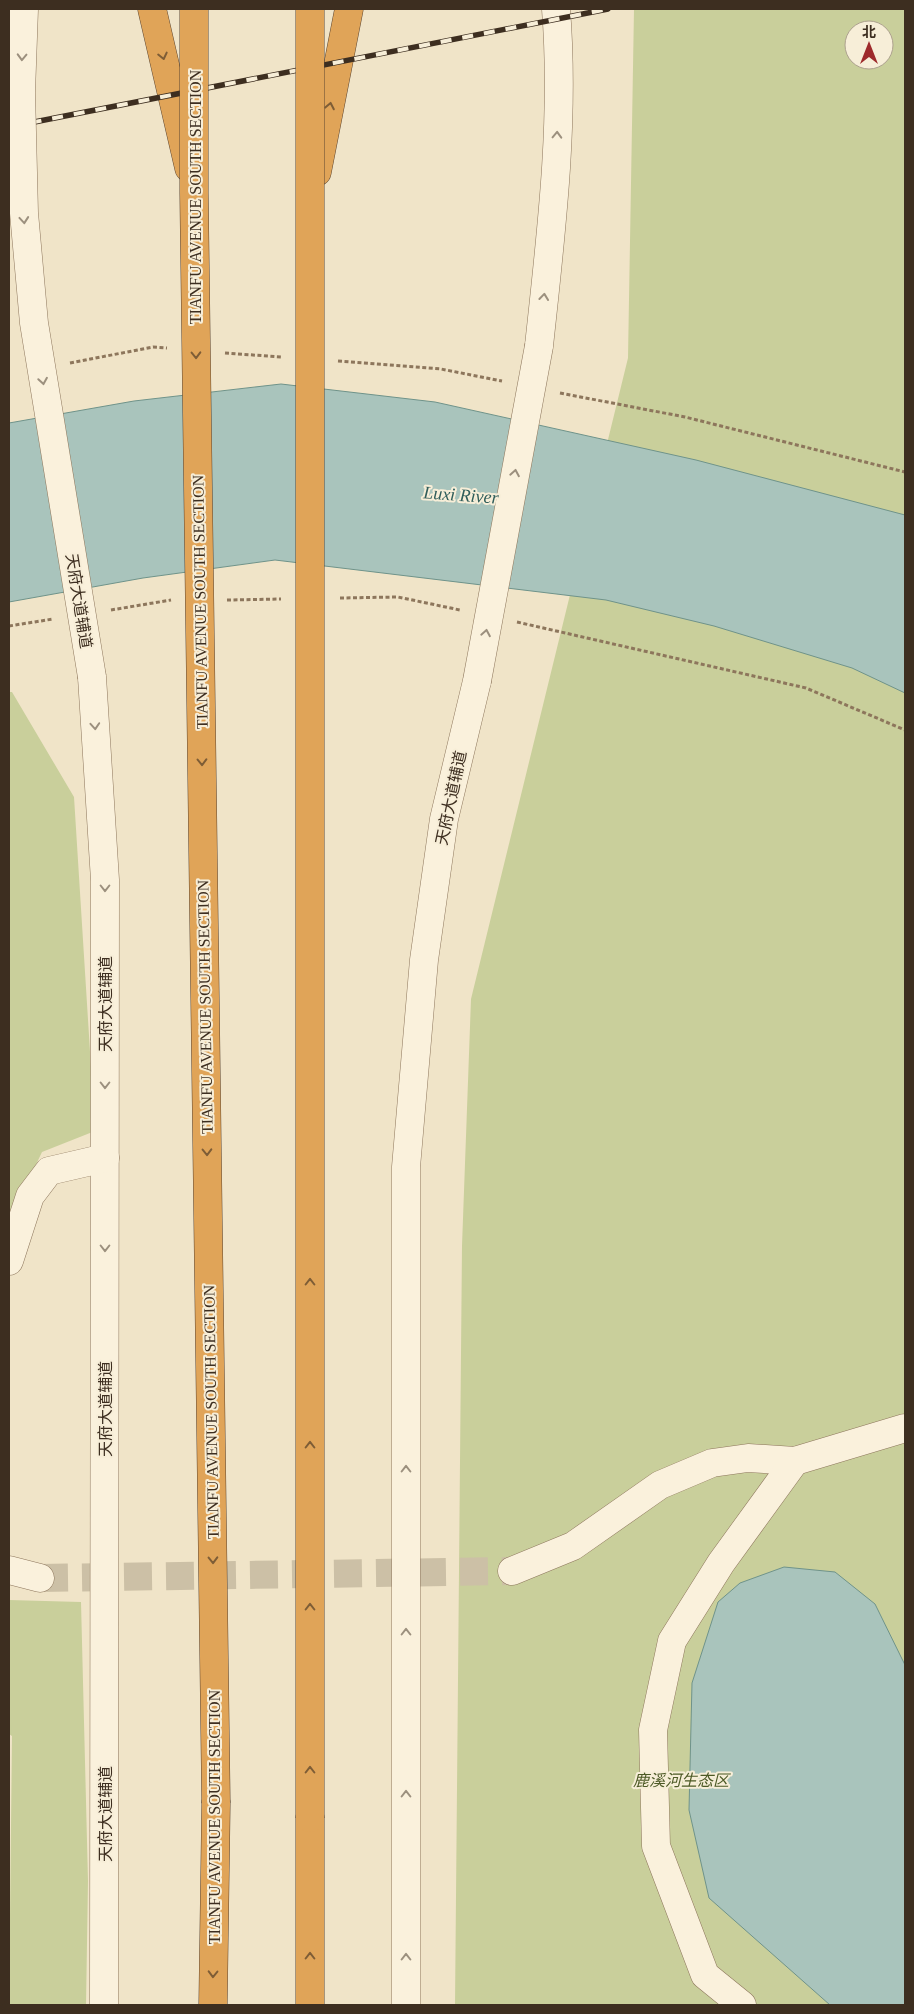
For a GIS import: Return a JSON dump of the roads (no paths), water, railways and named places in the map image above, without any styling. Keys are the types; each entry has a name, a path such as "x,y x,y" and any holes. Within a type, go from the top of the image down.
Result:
{"highway":[{"path":"152,9 194,193"},
{"name":"TIANFU AVENUE SOUTH SECTION","path":"194,9 194,193 216,1803 212,2005"},
{"path":"310,9 310,2005"},
{"path":"310,205 349,9"}],"street":[{"name":"天府大道辅道","path":"24,9 21,92 24,213 34,323 92,677 105,880 104,2005"},
{"name":"天府大道辅道","path":"406,2005 406,1167 424,960 444,819 477,680 539,346 555,196 559,54 556,9"},
{"path":"9,1261 30,1196 49,1171 105,1158"},
{"path":"512,1571 573,1546 660,1485 712,1463 748,1458 795,1461 905,1428"},
{"path":"742,2005 705,1975 656,1846 653,1730 672,1641 721,1563 795,1461"},
{"path":"9,1570 40,1578"}],"water":[{"name":"Luxi River","path":"281,384 435,402 696,460 905,515 905,693 852,668 714,626 606,600 275,560 143,578 9,602 9,423 134,401"},
{"path":"784,1567 835,1572 875,1604 905,1665 905,2005 830,2005 709,1898 689,1810 692,1683 718,1602 740,1583"}],"tunnel":[{"path":"40,1578 512,1571"}],"railway":[{"path":"9,127 608,9"}],"park label":[{"name":"鹿溪河生态区","path":"681,1780"}]}
